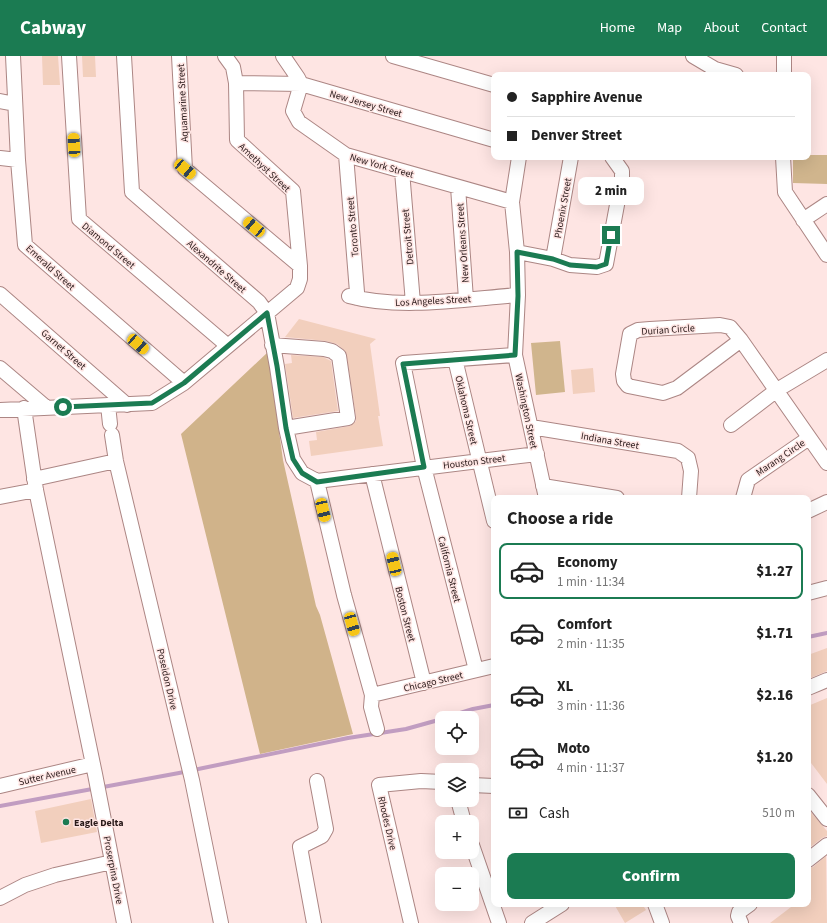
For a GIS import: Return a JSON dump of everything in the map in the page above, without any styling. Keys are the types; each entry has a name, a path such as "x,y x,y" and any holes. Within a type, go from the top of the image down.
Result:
{"street":[{"name":"Emerald Street","path":"13,56 18,160 25,245 184,383"},
{"name":"Diamond Street","path":"69,56 79,219 228,346"},
{"name":"Alexandrite Street","path":"124,56 132,192 259,302 267,313"},
{"name":"Aquamarine Street","path":"179,56 185,169 300,266"},
{"name":"Amethyst Street","path":"0,410 152,403 184,383 297,288 300,279 300,266 293,191 236,140 236,83 233,67 225,56"},
{"path":"283,56 298,78 300,84"},
{"path":"393,56 491,84"},
{"path":"693,56 715,69 726,72"},
{"path":"784,56 784,72"},
{"name":"New Jersey Street","path":"236,83 300,84 491,139"},
{"name":"New York Street","path":"300,84 293,111 299,122 346,155 512,202"},
{"path":"0,101 15,104"},
{"name":"Toronto Street","path":"346,155 357,292 353,297"},
{"path":"0,158 18,160"},
{"name":"Washington Street","path":"519,160 512,202 517,252 518,296 515,355 545,492"},
{"name":"Phoenix Street","path":"553,259 570,160"},
{"path":"517,252 553,259 570,265 597,267 606,264 622,178 622,171 614,160"},
{"path":"783,160 785,192 827,255"},
{"name":"Detroit Street","path":"402,171 413,303"},
{"name":"New Orleans Street","path":"458,187 466,299"},
{"path":"803,220 827,204"},
{"name":"Garnet Street","path":"0,294 127,404"},
{"name":"Los Angeles Street","path":"353,297 372,301 413,303 518,296"},
{"path":"267,313 286,428 293,459 302,473 317,482 344,595 372,695 371,707 377,729"},
{"name":"Durian Circle","path":"741,340 677,388 663,393 628,386 624,381 623,374 630,334 638,330 720,325 730,327 741,340 777,390 827,463"},
{"path":"272,345 324,349 332,351 339,356 348,418 286,428"},
{"path":"455,359 515,355"},
{"name":"Oklahoma Street","path":"455,359 491,509"},
{"name":"California Street","path":"455,359 403,364 424,467 476,670"},
{"path":"731,424 777,390 827,360"},
{"path":"0,368 47,408"},
{"name":"Poseidon Drive","path":"108,405 116,462 192,780 221,923"},
{"name":"Proserpina Drive","path":"24,408 35,485 99,793 124,923"},
{"name":"Indiana Street","path":"531,427 678,452 688,458 691,471 689,495"},
{"name":"Marang Circle","path":"744,495 748,480 809,438"},
{"name":"Houston Street","path":"317,482 479,460 537,454"},
{"path":"0,497 35,485 116,462"},
{"name":"Boston Street","path":"372,474 424,683"},
{"path":"545,492 581,495"},
{"path":"811,510 827,502"},
{"path":"811,591 827,588"},
{"name":"Chicago Street","path":"372,695 491,667"},
{"path":"811,687 827,680"},
{"name":"Sutter Avenue","path":"0,786 94,769"},
{"name":"Rhodes Drive","path":"411,923 379,785 421,780 435,781"},
{"path":"314,923 300,847 322,836 326,829 317,781"},
{"path":"479,785 491,786"},
{"path":"811,799 827,819"},
{"path":"811,858 827,845"},
{"path":"477,859 491,900"},
{"path":"0,898 25,886 55,875 112,862"},
{"path":"493,907 499,923"},
{"path":"532,923 557,907"},
{"path":"656,907 662,923"},
{"path":"741,923 738,916 739,912 746,907"}],"shaded area":[{"path":"811,155 827,155 827,184 793,183 793,160 811,160"},
{"path":"560,341 565,392 536,395 531,343"},
{"path":"268,352 283,460 316,606 320,615 353,734 260,754 181,434"}],"building":[{"path":"42,56 58,56 60,85 43,85"},
{"path":"82,56 95,56 96,77 83,77"},
{"path":"299,319 376,339 370,344 383,446 311,456 309,441 317,440 316,432 350,426 356,421 356,417 346,352 337,344 326,341 285,337"},
{"path":"291,355 323,357 331,361 338,411 293,418 285,364 292,363"},
{"path":"593,368 595,392 573,394 571,370"},
{"path":"827,648 827,671 811,678 811,654"},
{"path":"827,698 827,784 811,763 811,705"},
{"name":"Eagle Delta","path":"91,799 97,832 41,843 35,811"},
{"path":"811,812 827,831 827,836 811,847"},
{"path":"826,856 827,923 770,923 791,907 811,907 811,867"},
{"path":"616,907 644,907 646,910 625,923"}],"waterway":[{"path":"811,636 827,633"},
{"path":"467,711 491,706"},
{"path":"0,806 179,773 348,738 406,729 435,721"}],"place":[{"name":"Eagle Delta","path":"66,822"}],"route":[{"path":"63,407 152,403 184,383 267,313 277,366 286,428 293,459 302,473 317,482 424,467 403,364 515,355 518,296 517,252 553,259 570,265 597,267 606,264 611,235"}]}
